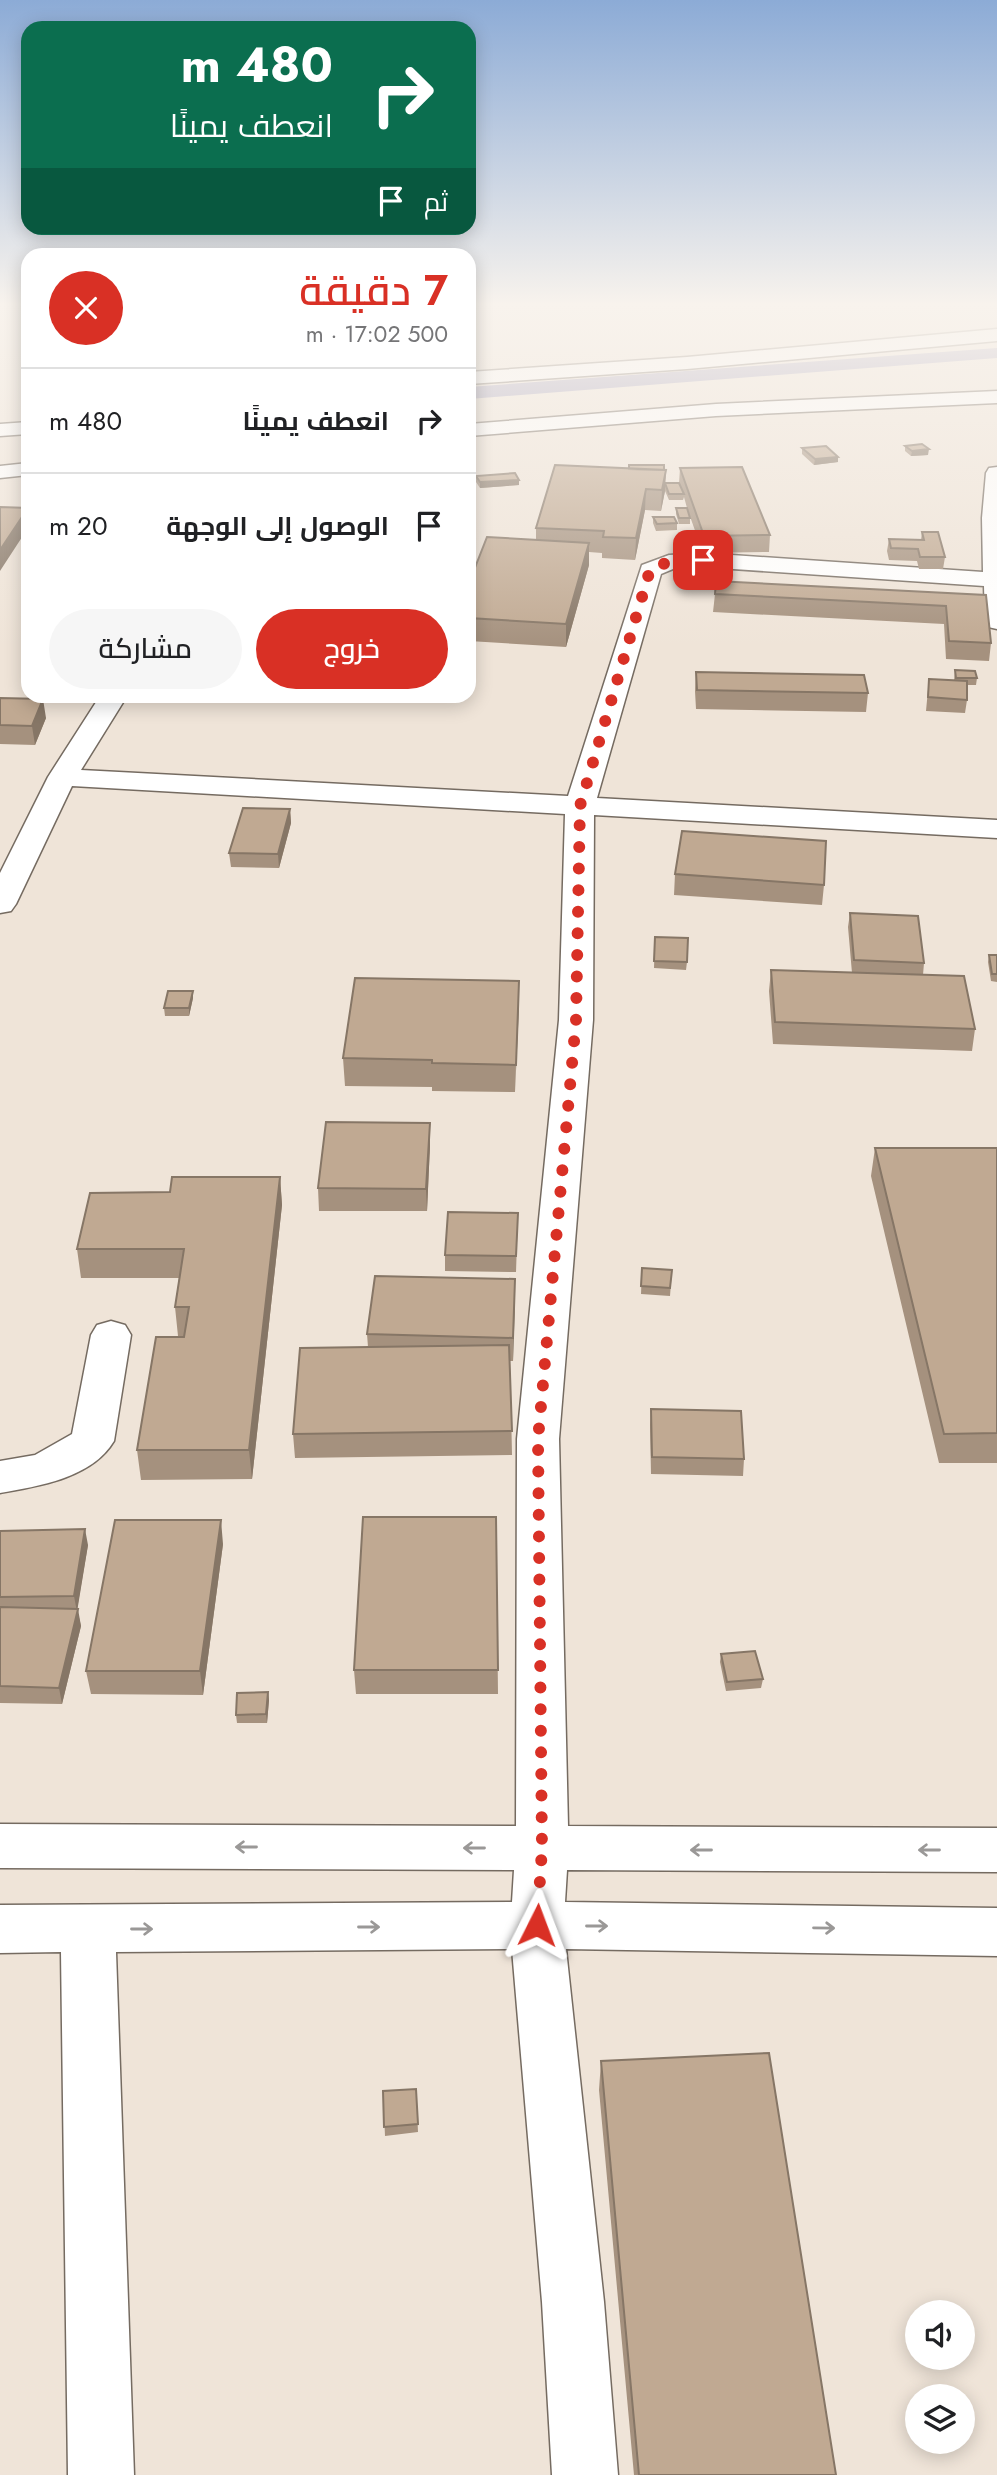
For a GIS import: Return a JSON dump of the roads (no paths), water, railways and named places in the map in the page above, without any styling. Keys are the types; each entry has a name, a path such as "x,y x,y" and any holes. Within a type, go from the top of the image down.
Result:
{"street":[{"path":"476,429 623,418"},
{"path":"0,430 21,428"},
{"path":"0,472 21,470"},
{"path":"997,473 993,518 997,622"},
{"path":"585,2475 573,2302 537,1925 542,1849 538,1439 576,1020 580,806 650,570 668,562 703,560 996,580"},
{"path":"0,904 62,777 110,703"},
{"path":"62,777 997,829"},
{"path":"0,1477 38,1470 70,1459 92,1441 111,1335"},
{"path":"0,1846 997,1850"},
{"path":"0,1929 537,1925 997,1932"},
{"path":"88,1929 102,2475"}]}
